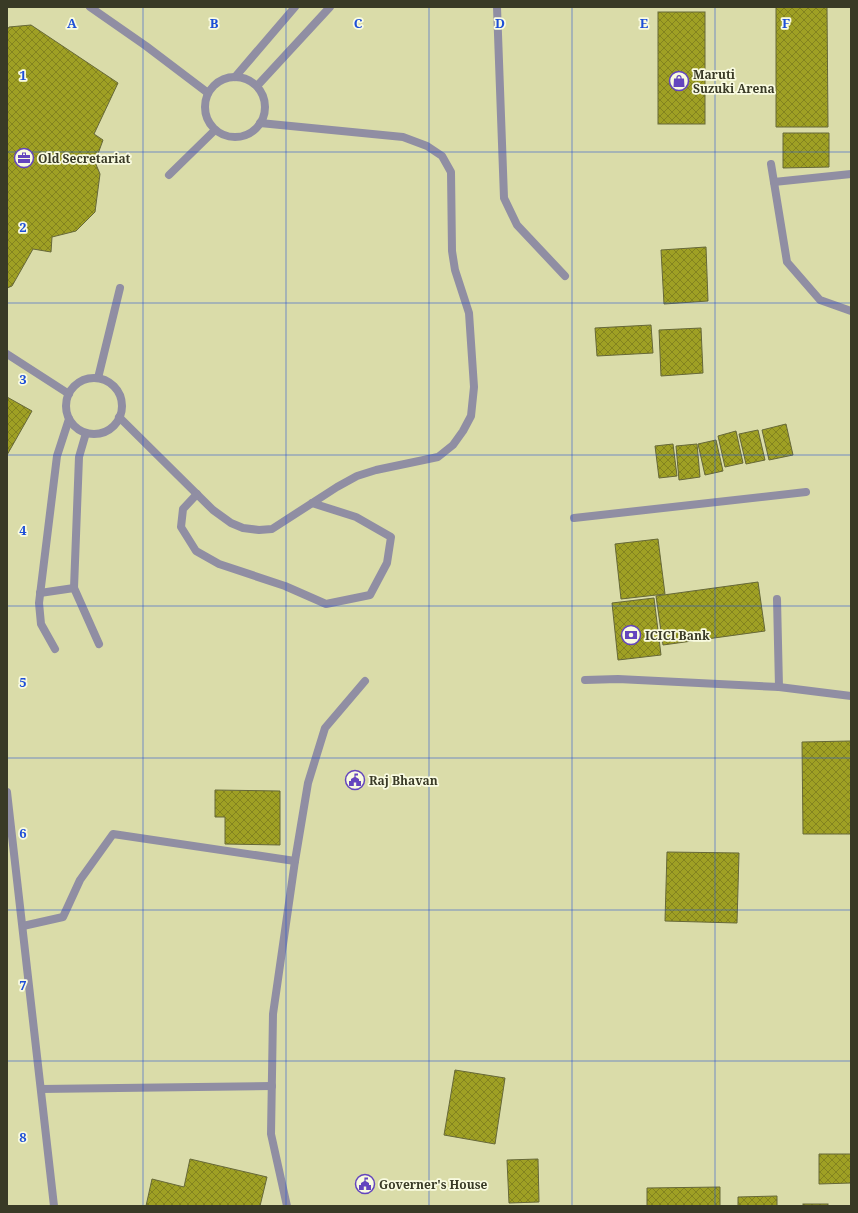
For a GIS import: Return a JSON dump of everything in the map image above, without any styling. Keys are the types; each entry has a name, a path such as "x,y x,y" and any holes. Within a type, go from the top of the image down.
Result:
{"street":[{"path":"90,7 146,46 208,93"},
{"path":"235,77 295,7"},
{"path":"257,86 330,7"},
{"path":"497,7 504,198 517,225 565,276"},
{"path":"235,77 249,80 257,86 262,94 265,104 264,114 260,123 253,131 244,136 234,137 224,135 215,130 208,122 205,112 205,102 208,93 214,85 222,80 235,77"},
{"path":"119,417 213,510 231,523 243,528 259,530 272,529 337,487 357,476 376,470 438,456 453,445 464,431 471,416 474,387 469,313 455,270 452,251 451,172 442,156 427,146 403,137 260,123"},
{"path":"170,175 215,130"},
{"path":"771,164 787,262 820,300 851,311"},
{"path":"774,182 851,174"},
{"path":"98,378 120,288"},
{"path":"7,354 69,394"},
{"path":"89,378 98,378 114,386 120,394 122,404 121,414 117,422 110,429 101,433 92,434 83,432 75,427 67,412 66,403 69,394 81,381 89,378"},
{"path":"54,650 41,624 39,603 57,456 70,419"},
{"path":"86,432 79,458 74,588 99,644"},
{"path":"574,518 806,492"},
{"path":"197,494 183,509 181,527 196,551 219,564 285,586 326,604 370,595 388,563 391,537 356,517 312,503"},
{"path":"40,594 74,588"},
{"path":"777,599 779,687"},
{"path":"585,680 618,679 779,687 851,696"},
{"path":"287,1206 271,1134 273,1014 295,861 308,783 324,728 365,681"},
{"path":"7,792 54,1206"},
{"path":"23,926 63,917 80,880 113,834 295,861"},
{"path":"41,1089 272,1086"}],"building":[{"path":"776,7 827,7 828,127 776,127"},
{"path":"658,12 705,12 705,124 658,124"},
{"path":"31,25 118,83 94,134 103,140 95,162 100,174 95,212 76,231 52,237 51,252 33,249 12,286 7,288 7,30 9,27"},
{"path":"783,133 829,133 829,167 783,168"},
{"path":"706,247 708,301 664,304 661,250"},
{"path":"651,325 653,353 597,356 595,328"},
{"path":"701,328 703,373 661,376 659,330"},
{"path":"7,397 32,411 7,455"},
{"path":"786,424 793,455 769,460 762,430"},
{"path":"758,430 765,460 746,464 739,434"},
{"path":"736,431 743,463 725,467 718,436"},
{"path":"716,440 723,471 705,475 698,444"},
{"path":"673,444 677,476 659,478 655,446"},
{"path":"697,444 700,477 679,480 676,446"},
{"path":"658,539 665,594 621,599 615,544"},
{"path":"758,582 765,631 663,645 656,596"},
{"path":"654,598 661,655 618,660 612,603"},
{"path":"851,741 851,834 803,834 802,742"},
{"path":"215,790 280,791 280,845 225,844 225,817 215,817"},
{"path":"667,852 739,853 737,923 665,921"},
{"path":"455,1070 505,1078 495,1144 444,1135"},
{"path":"819,1154 851,1154 851,1183 819,1184"},
{"path":"190,1159 267,1177 260,1206 146,1206 152,1179 184,1187"},
{"path":"538,1159 539,1202 509,1203 507,1160"},
{"path":"720,1187 720,1206 647,1206 647,1188"},
{"path":"777,1196 777,1206 738,1206 738,1197"},
{"path":"803,1204 828,1204 828,1206 803,1206"}],"place":[{"name":"Maruti Suzuki Arena","path":"679,81"},
{"name":"Old Secretariat","path":"24,158"},
{"name":"ICICI Bank","path":"631,635"},
{"name":"Raj Bhavan","path":"355,780"},
{"name":"Governer's House","path":"365,1184"}]}
